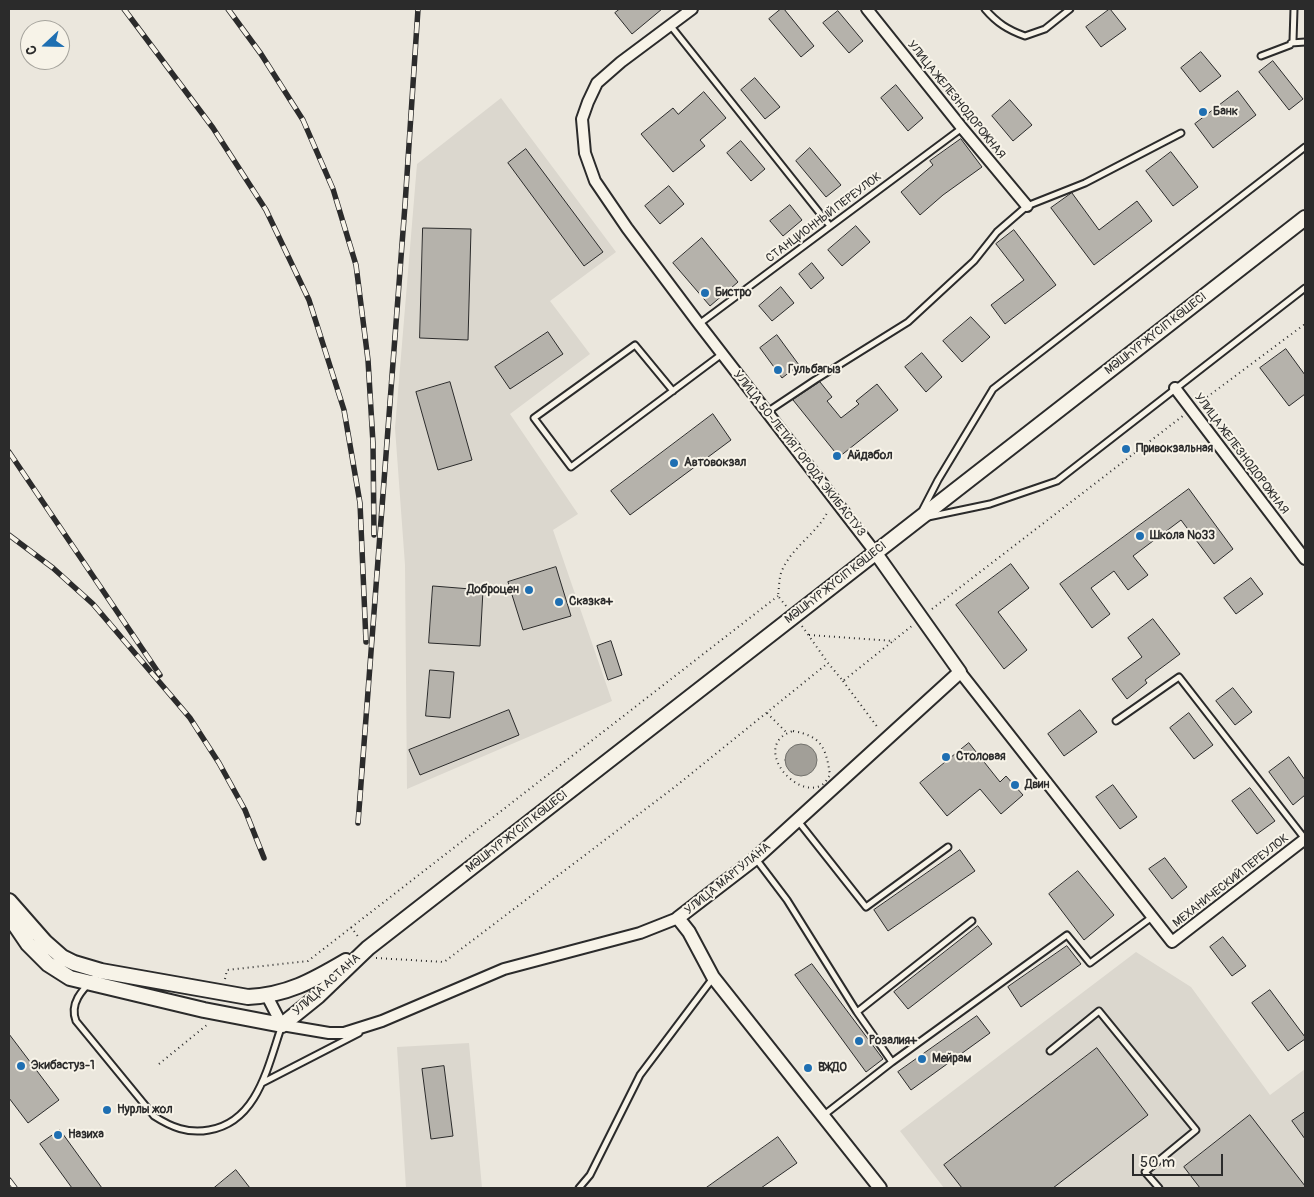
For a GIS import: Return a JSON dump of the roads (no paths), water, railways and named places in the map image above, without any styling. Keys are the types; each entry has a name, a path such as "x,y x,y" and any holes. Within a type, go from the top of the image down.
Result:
{"main road":[{"name":"МӘШҺҮР ЖҮСІП КӨШЕСІ","path":"368,948 1305,218"},
{"name":"УЛИЦА АСТАНА","path":"9,901 45,942 62,957 74,963 101,971 248,997 267,996 313,981 368,948"},
{"name":"УЛИЦА АСТАНА","path":"9,916 28,944 48,964 70,978 216,1013 282,1025 318,996 368,948"}],"street":[{"path":"670,25 692,9"},
{"name":"УЛИЦА ЖЕЛЕЗНОДОРОЖНАЯ","path":"867,9 1026,206"},
{"name":"УЛИЦА 50-ЛЕТИЯ ГОРОДА ЭКИБАСТУЗ","path":"670,25 621,62 597,83 582,119 585,153 595,181 627,228 699,324 875,552 960,672 1172,942"},
{"name":"УЛИЦА ЖЕЛЕЗНОДОРОЖНАЯ","path":"1174,388 1305,559"},
{"name":"УЛИЦА МАРГУЛАНА","path":"880,1188 713,977 689,932 678,918 756,858 960,672"},
{"name":"МЕХАНИЧЕСКИЙ ПЕРЕУЛОК","path":"1172,942 1304,843"},
{"path":"267,996 282,1025 329,1033 344,1033 382,1021 504,969 640,933 678,918"}],"lane":[{"path":"985,9 995,20 1009,30 1025,36 1045,29 1070,9"},
{"path":"1261,56 1290,45 1293,41 1294,9"},
{"path":"670,25 830,226"},
{"path":"1291,43 1305,42"},
{"name":"СТАНЦИОННЫЙ ПЕРЕУЛОК","path":"699,324 962,128"},
{"path":"767,412 908,322 974,261 997,232 1026,206 1085,182 1181,133"},
{"path":"918,519 938,480 993,389 1305,147"},
{"path":"918,519 990,504 1057,481 1174,388 1305,288"},
{"path":"673,391 635,344 534,418 571,467 673,391 722,354"},
{"path":"1116,721 1179,677 1304,843"},
{"path":"798,820 866,907 948,847"},
{"path":"756,858 787,900 857,1012 892,1062"},
{"path":"823,1116 892,1062 1066,935 1090,963 1152,917"},
{"path":"857,1012 972,921"},
{"path":"101,971 79,994 74,1003 73,1012 76,1021 154,1116 165,1123 189,1131 214,1129 226,1124 247,1109 262,1083 282,1025"},
{"path":"579,1188 590,1175 640,1075 713,977"},
{"path":"1050,1051 1099,1011 1196,1130 1145,1172 1159,1188"},
{"path":"262,1083 382,1021"}],"railway":[{"path":"124,9 213,128 266,210 309,300 344,410 360,503 366,642"},
{"path":"228,9 261,54 303,120 333,189 356,265 368,360 373,443 374,535"},
{"path":"358,823 418,9"},
{"path":"9,452 160,675"},
{"path":"9,535 53,568 93,604 190,718 219,763 245,810 264,858"},
{"path":"9,1180 15,1188"}],"place":[{"name":"Банк","path":"1203,112"},
{"name":"Бистро","path":"705,293"},
{"name":"Гульбагыз","path":"778,370"},
{"name":"Привокзальная","path":"1126,449"},
{"name":"Айдабол","path":"837,456"},
{"name":"Автовокзал","path":"674,463"},
{"name":"Школа №33","path":"1140,536"},
{"name":"Доброцен","path":"529,590"},
{"name":"Сказка+","path":"559,602"},
{"name":"Столовая","path":"946,757"},
{"name":"Двин","path":"1015,785"},
{"name":"Розалия+","path":"859,1041"},
{"name":"Мейрам","path":"922,1059"},
{"name":"Экибастуз-1","path":"21,1066"},
{"name":"ВЖДО","path":"808,1068"},
{"name":"Нурлы жол","path":"107,1110"},
{"name":"Назиха","path":"58,1135"}]}
